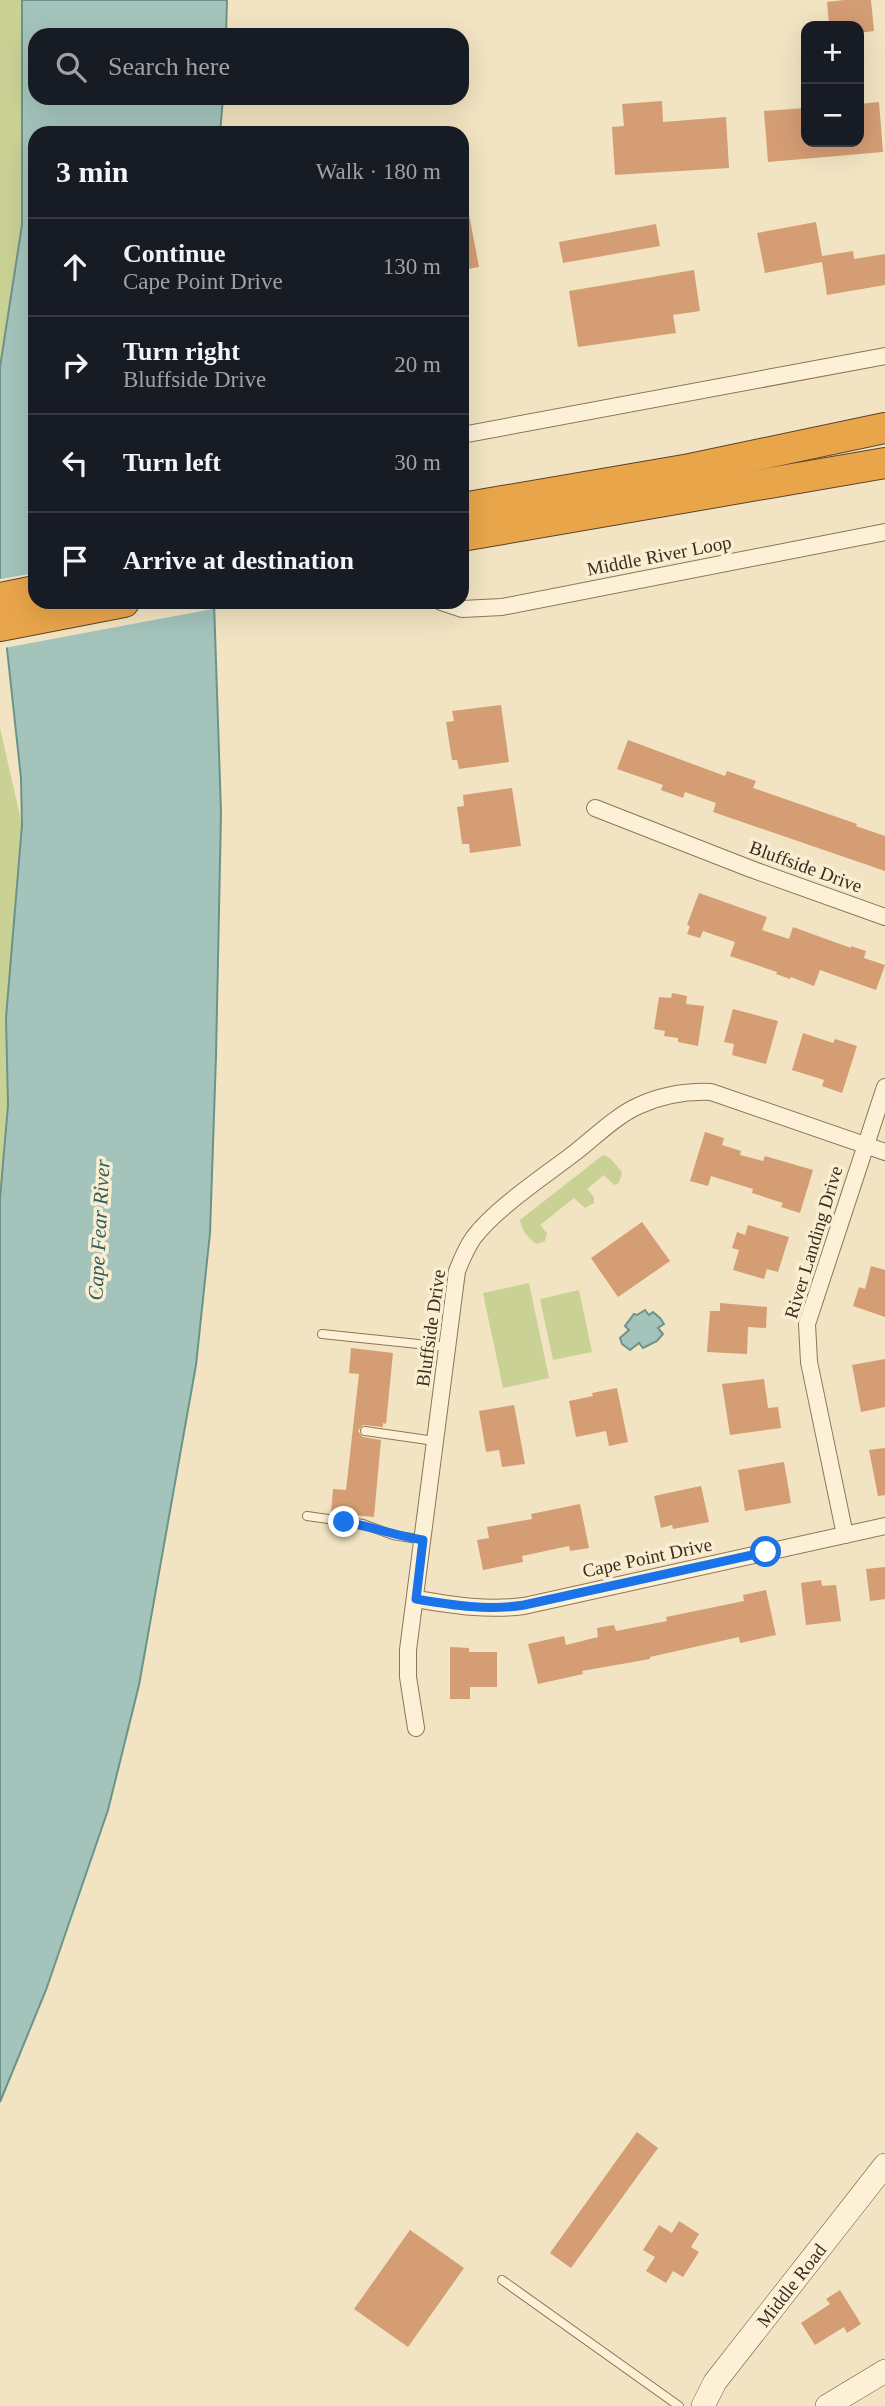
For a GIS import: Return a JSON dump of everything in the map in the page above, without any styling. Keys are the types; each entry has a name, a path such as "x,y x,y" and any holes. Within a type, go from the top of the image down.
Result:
{"highway":[{"path":"469,507 691,469 885,429"},
{"path":"469,535 885,463"},
{"path":"0,598 28,592"},
{"path":"0,626 88,609"}],"main road":[{"name":"Middle Road","path":"703,2406 715,2382 885,2165"},
{"path":"827,2406 885,2371"}],"street":[{"path":"469,434 885,356"},
{"name":"Middle River Loop","path":"462,609 502,607 885,532"},
{"name":"Bluffside Drive","path":"595,808 751,869 885,917"},
{"name":"River Landing Drive","path":"845,1535 809,1362 807,1324 885,1087"},
{"name":"Bluffside Drive","path":"416,1728 408,1676 408,1650 457,1271 464,1252 474,1237 496,1215 635,1107 659,1097 687,1091 711,1092 885,1152"},
{"name":"Cape Point Drive","path":"416,1599 477,1608 511,1607 885,1526"}],"lane":[{"path":"321,1334 448,1347"},
{"path":"365,1431 436,1441"},
{"path":"307,1516 363,1524 394,1535 423,1540"},
{"path":"502,2280 679,2406"}],"green space":[{"path":"0,0 22,0 22,225 0,367"},
{"path":"0,728 22,825 0,1342"},
{"path":"603,1155 610,1158 622,1172 619,1183 614,1185 604,1175 587,1189 594,1197 594,1203 585,1208 574,1198 540,1225 547,1233 545,1241 537,1244 531,1240 520,1220"},
{"path":"529,1283 549,1378 503,1388 483,1293"},
{"path":"579,1290 592,1352 553,1360 540,1299"}],"water":[{"name":"Cape Fear River","path":"22,0 227,0 226,28 28,28 28,105 222,105 221,126 28,126 28,609 214,609 221,813 210,1233 196,1365 139,1685 108,1810 46,1990 0,2102 0,1199 8,1105 6,1018 22,825 21,778 0,584 0,367 22,225"},
{"path":"645,1310 649,1315 653,1312 660,1318 664,1324 658,1328 663,1334 657,1341 643,1348 639,1343 630,1350 622,1344 620,1338 629,1330 625,1326 634,1314"}],"pier":[{"path":"28,574 28,609 213,609 4,648 0,616 0,579"}],"building":[{"path":"871,0 874,31 864,32 864,21 829,21 827,2"},
{"path":"662,101 663,122 726,117 729,168 615,175 612,127 624,126 622,104"},
{"path":"879,102 883,152 768,162 764,111 801,108 801,147 864,147 864,104"},
{"path":"469,214 479,267 469,269"},
{"path":"816,222 822,256 853,251 854,259 885,254 885,285 827,295 822,262 765,273 757,233"},
{"path":"656,224 660,246 563,263 559,242"},
{"path":"694,270 700,311 673,315 676,333 578,347 569,291"},
{"path":"501,705 509,762 459,769 457,760 452,760 446,722 454,721 452,711"},
{"path":"628,740 725,776 727,771 756,781 753,788 885,836 885,871 713,812 716,803 685,792 683,798 661,790 663,785 617,769"},
{"path":"512,788 521,846 470,853 469,844 462,844 457,807 464,806 463,795"},
{"path":"699,893 767,917 762,930 789,939 793,927 866,951 864,958 885,965 876,990 820,970 814,986 791,977 790,979 730,956 735,942 703,931 700,938 687,934 690,926 687,925"},
{"path":"672,993 687,996 686,1004 704,1006 698,1046 678,1042 678,1038 664,1036 665,1031 654,1029 659,997 671,998"},
{"path":"733,1009 778,1021 766,1064 732,1055 734,1044 724,1042"},
{"path":"803,1033 833,1043 835,1039 857,1046 842,1093 822,1086 824,1080 792,1070"},
{"path":"705,1132 724,1138 722,1145 741,1151 740,1155 763,1161 765,1156 813,1170 800,1213 781,1207 783,1203 752,1193 753,1189 711,1176 708,1186 690,1181"},
{"path":"642,1222 670,1261 618,1297 591,1258"},
{"path":"748,1225 789,1237 778,1272 767,1269 764,1279 733,1270 739,1250 732,1248 737,1232 745,1235"},
{"path":"871,1266 885,1270 885,1317 853,1306 859,1287 865,1289"},
{"path":"720,1303 767,1307 766,1328 748,1327 747,1354 707,1352 710,1311 720,1311"},
{"path":"351,1348 393,1353 386,1424 383,1423 383,1427 363,1425 358,1431 363,1437 381,1440 374,1517 331,1513 333,1489 346,1490 359,1374 349,1373"},
{"path":"885,1359 885,1407 861,1412 852,1365"},
{"path":"764,1379 768,1408 778,1407 781,1428 730,1435 722,1384"},
{"path":"617,1388 628,1442 609,1446 606,1431 576,1437 569,1401"},
{"path":"514,1405 525,1464 502,1467 499,1450 486,1452 479,1411"},
{"path":"885,1448 885,1495 878,1496 869,1450"},
{"path":"784,1462 791,1503 745,1511 738,1470"},
{"path":"701,1486 709,1522 673,1529 672,1525 661,1528 654,1496"},
{"path":"580,1504 589,1548 570,1551 569,1546 522,1556 523,1562 483,1570 477,1540 489,1538 487,1527 532,1519 531,1514"},
{"path":"885,1567 885,1599 870,1601 866,1569"},
{"path":"821,1580 822,1586 836,1585 841,1621 806,1625 801,1583"},
{"path":"766,1590 776,1635 740,1643 739,1637 650,1659 582,1671 583,1674 538,1684 528,1644 564,1636 566,1645 598,1637 597,1628 614,1625 616,1631 667,1621 666,1617 744,1601 743,1595"},
{"path":"450,1647 469,1648 469,1652 497,1652 497,1687 470,1687 470,1699 450,1699"},
{"path":"637,2132 658,2148 571,2268 550,2253"},
{"path":"679,2221 699,2234 691,2247 699,2252 683,2277 673,2271 666,2283 646,2271 655,2257 643,2250 659,2225 672,2233"},
{"path":"410,2230 464,2268 408,2347 354,2309"},
{"path":"840,2290 861,2324 847,2333 844,2327 815,2345 801,2323 830,2304 826,2299"}],"route":[{"path":"344,1522 363,1524 394,1535 423,1540 416,1599 477,1608 499,1609 524,1605 766,1552"}]}
